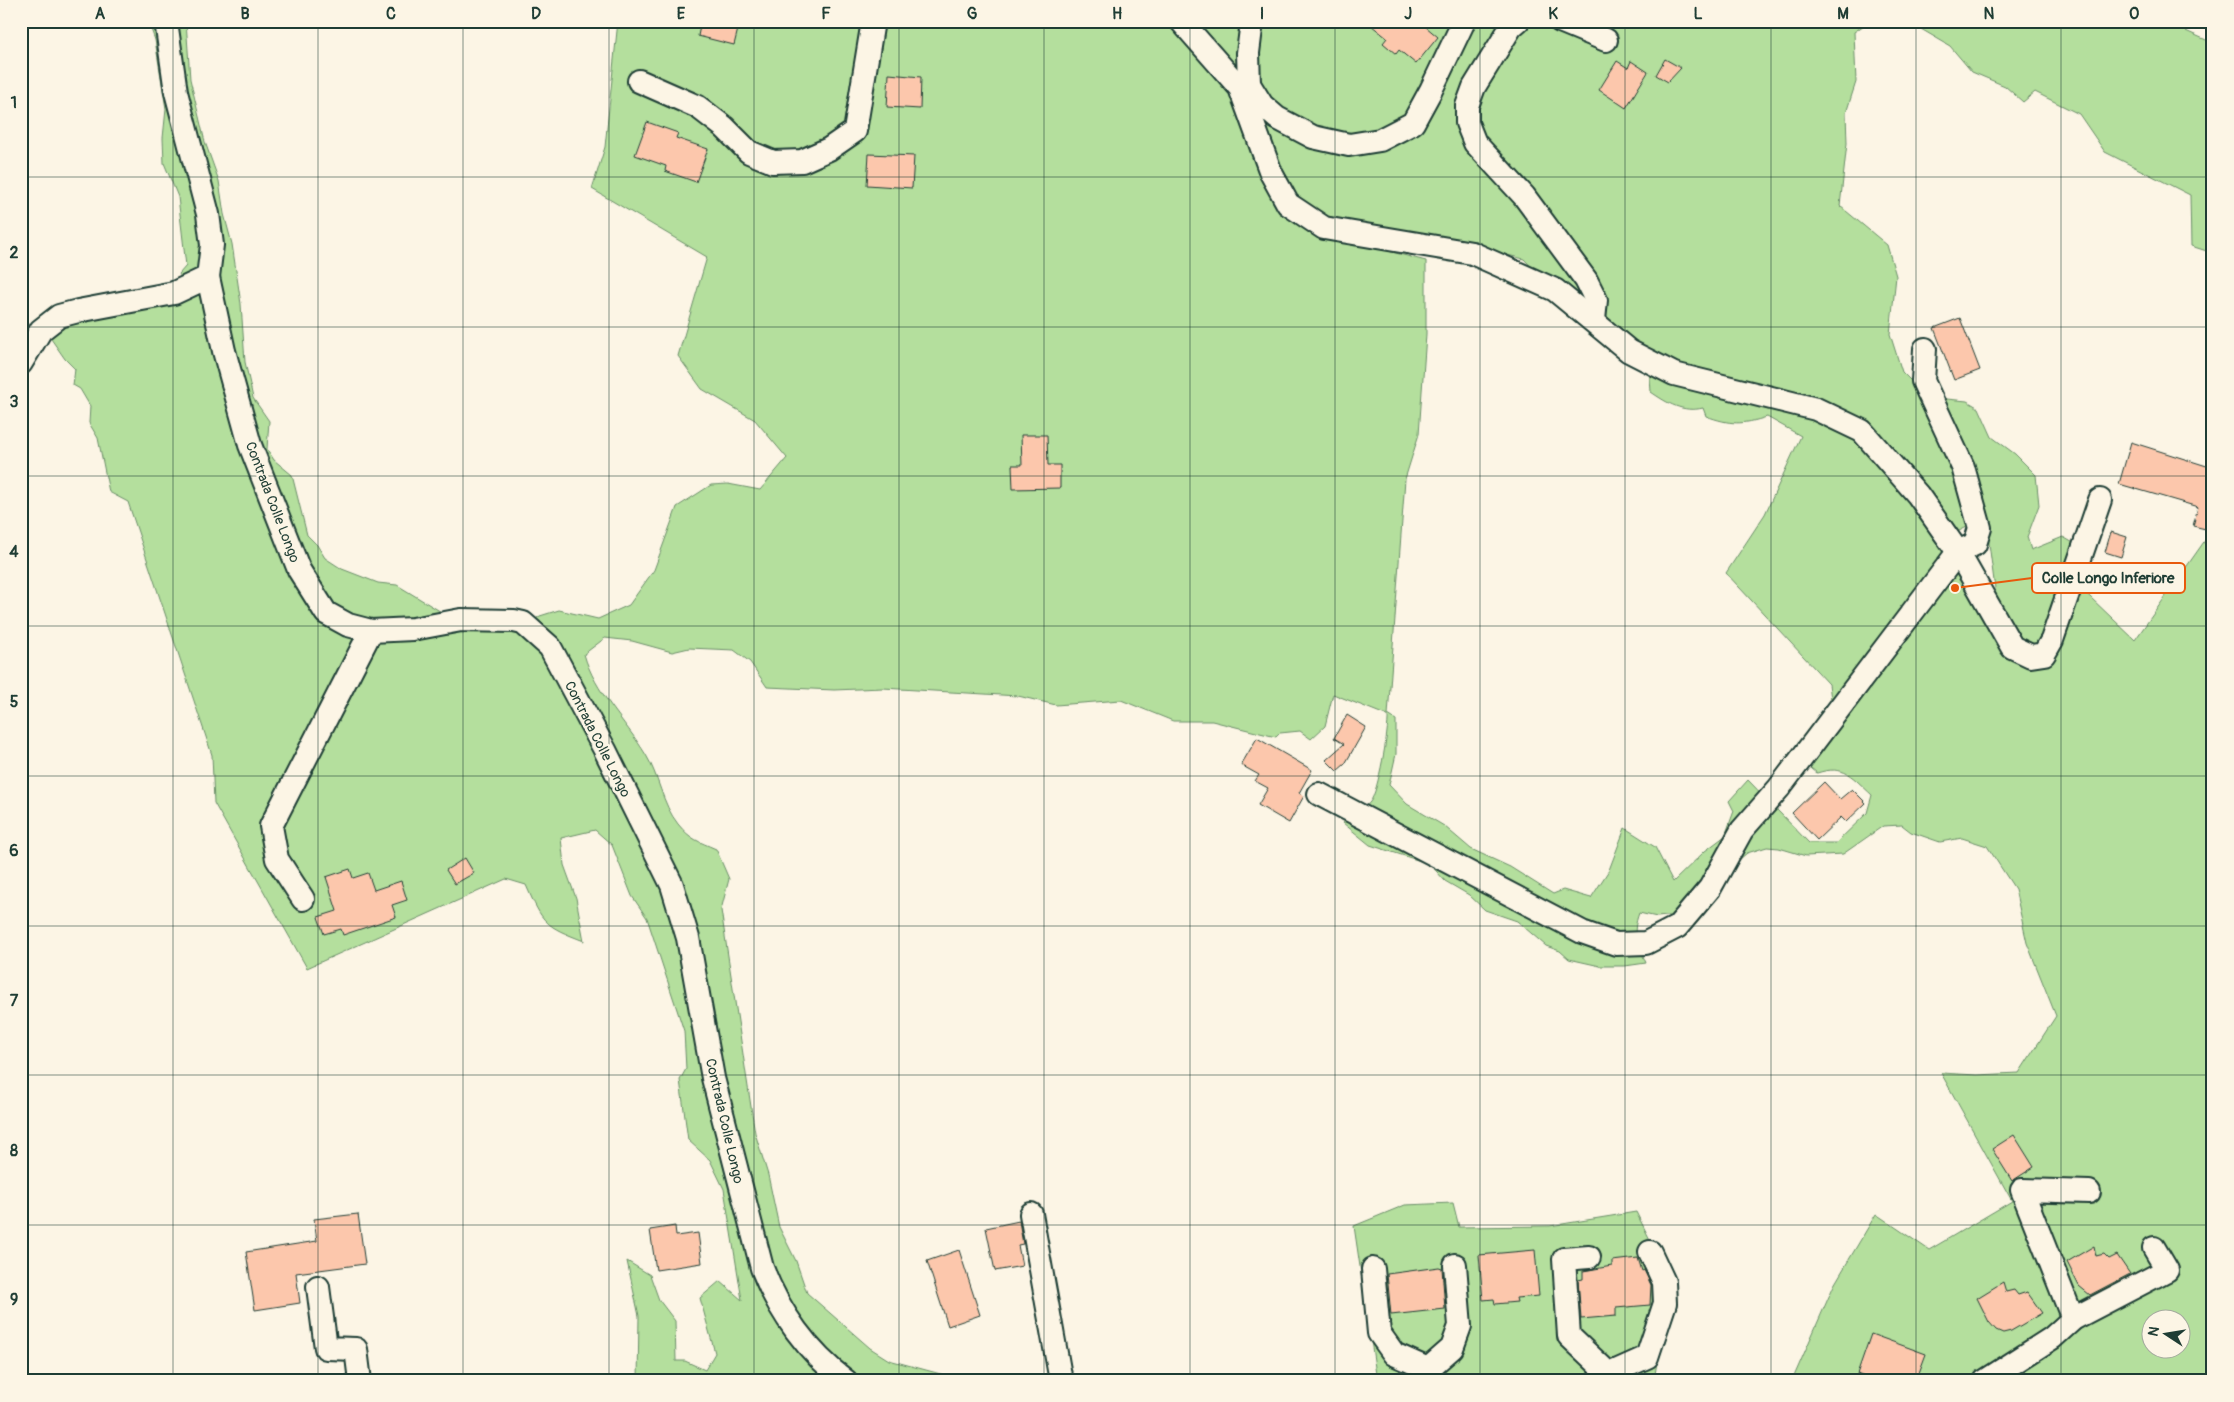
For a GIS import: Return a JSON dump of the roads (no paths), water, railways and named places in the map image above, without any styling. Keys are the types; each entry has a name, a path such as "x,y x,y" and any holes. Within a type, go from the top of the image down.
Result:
{"street":[{"name":"Contrada Colle Longo","path":"166,21 176,92 208,214 212,245 208,277 224,351 250,445 299,570 326,613 348,625 371,631 413,629 461,620 514,621 523,623 550,647 605,750 672,885 688,938 713,1078 760,1259 771,1292 787,1318 829,1368 846,1381"},
{"path":"640,81 698,107 724,127 749,152 773,162 802,161 830,150 855,132 873,21"},
{"path":"1181,21 1262,105 1277,118 1313,137 1349,145 1380,140 1413,123 1432,90 1464,21"},
{"path":"1252,21 1245,86 1271,173 1288,204 1324,228 1472,253 1555,290 1630,351 1674,374 1779,398 1816,409 1862,431 1918,495 1958,552 2012,647 2031,656 2044,654 2052,640 2100,500"},
{"path":"1518,21 1511,27 1474,87 1467,106 1467,123 1475,143 1524,196 1586,280 1596,300 1594,320"},
{"path":"1560,21 1606,40"},
{"path":"21,364 41,330 59,316 174,293 208,277"},
{"path":"1319,794 1582,932 1616,944 1646,943 1676,927 1710,888 1742,830 1779,788 1958,552 1975,544 1980,528 1963,467 1924,382 1925,349"},
{"path":"303,899 277,859 271,826 371,631"},
{"path":"2073,1319 2022,1190 2089,1192"},
{"path":"1031,1214 1061,1381"},
{"path":"1985,1381 2052,1338 2073,1319 2167,1270 2154,1248"},
{"path":"1590,1257 1564,1259 1570,1336 1610,1377 1647,1357 1665,1303 1664,1282 1650,1252"},
{"path":"1373,1269 1379,1333 1394,1354 1428,1375 1452,1348 1460,1326 1455,1266"},
{"path":"318,1287 326,1348 356,1349 360,1381"}],"place":[{"name":"Colle Longo Inferiore","path":"1955,588"}]}
